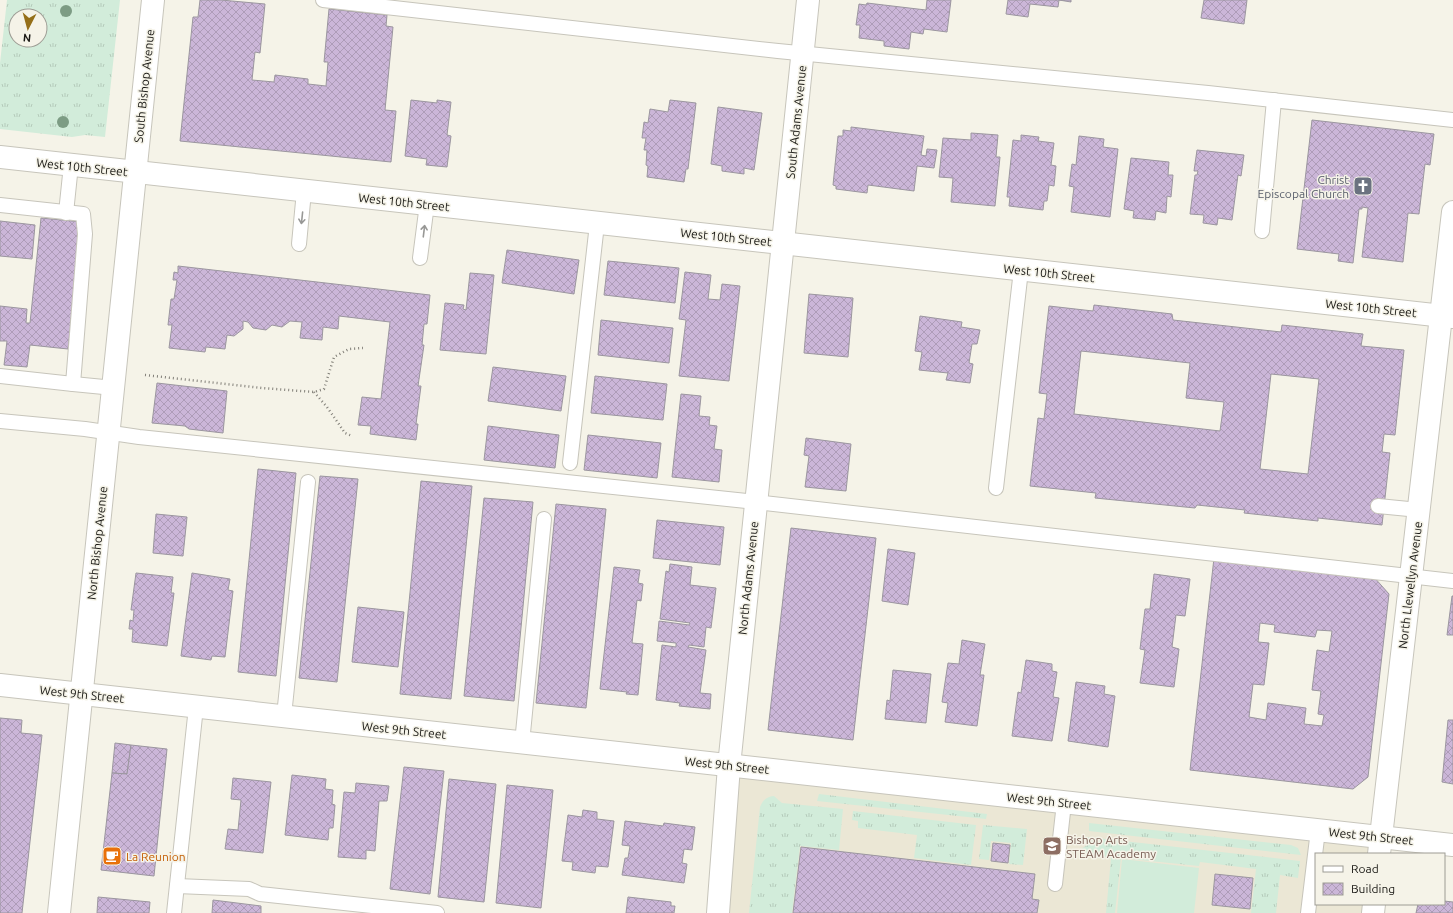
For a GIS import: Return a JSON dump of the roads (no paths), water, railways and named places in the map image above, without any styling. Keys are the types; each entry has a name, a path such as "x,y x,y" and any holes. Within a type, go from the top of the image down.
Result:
{"street":[{"name":"South Bishop Avenue","path":"136,172 153,0"},
{"name":"South Adams Avenue","path":"783,243 808,0"},
{"name":"West 10th Street","path":"0,158 1447,316"},
{"name":"North Bishop Avenue","path":"58,913 136,172"},
{"name":"North Llewellyn Avenue","path":"1380,846 1419,510 1447,316 1453,212"},
{"name":"North Adams Avenue","path":"718,913 729,766 783,243"},
{"name":"West 9th Street","path":"0,685 1318,830 1380,846 1453,846"}],"lane":[{"path":"324,0 803,53 1274,100 1453,120"},
{"path":"1262,231 1274,100"},
{"path":"66,213 71,165"},
{"path":"299,244 304,191"},
{"path":"420,258 427,204"},
{"path":"0,205 82,214 85,234 73,384"},
{"path":"570,463 597,224"},
{"path":"996,488 1021,270"},
{"path":"0,376 114,388"},
{"path":"0,421 109,432 155,439 756,502 1453,580"},
{"path":"284,716 308,482"},
{"path":"1378,506 1419,510"},
{"path":"522,743 544,519"},
{"path":"174,913 196,707"},
{"path":"1055,884 1064,802"},
{"path":"1315,853 1318,830"},
{"path":"1308,913 1315,855"},
{"path":"177,886 249,890 260,894 437,913"}],"place":[{"name":"Christ Episcopal Church","path":"1363,186"},
{"name":"Bishop Arts STEAM Academy","path":"1052,846"},
{"name":"La Reunion","path":"112,856"}]}
